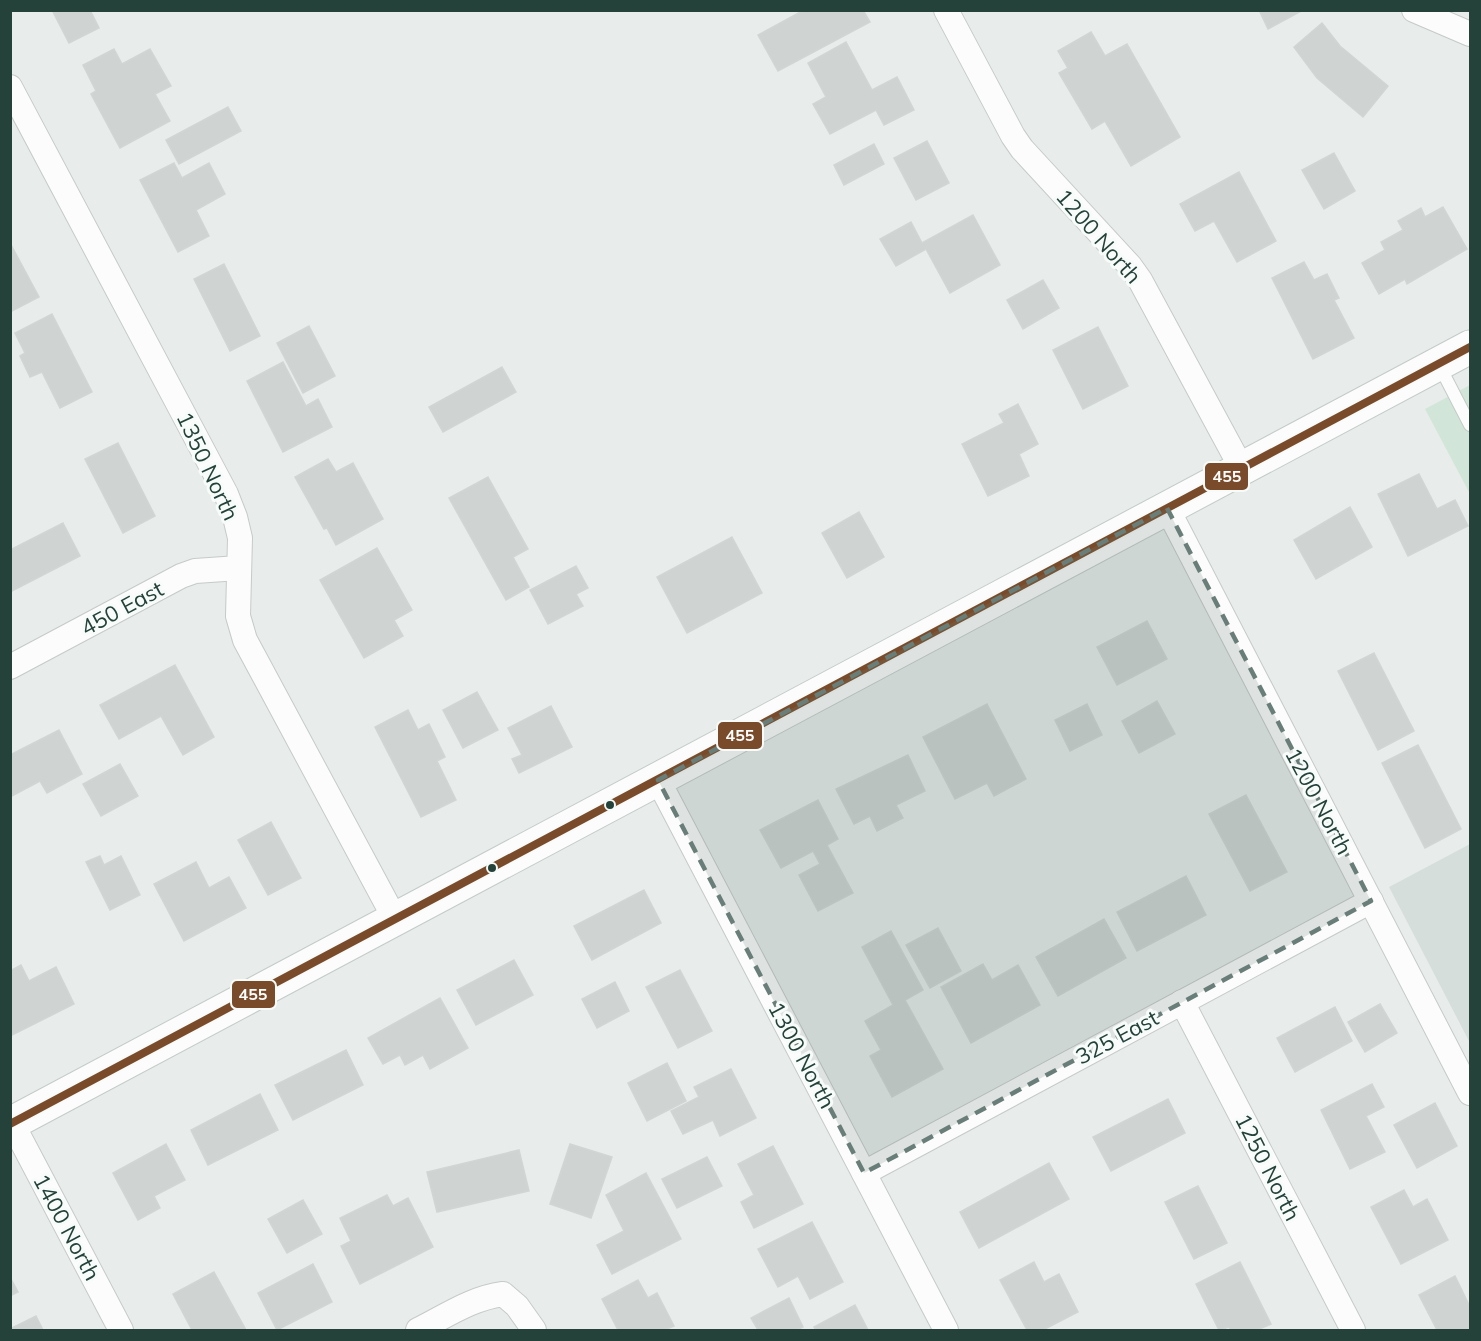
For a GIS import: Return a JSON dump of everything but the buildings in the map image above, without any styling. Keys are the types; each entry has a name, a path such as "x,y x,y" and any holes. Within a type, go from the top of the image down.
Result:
{"main road":[{"path":"11,1124 1470,347"}],"street":[{"name":"1200 North","path":"946,10 1017,142 1130,266 1140,280 1242,469"},
{"path":"1414,10 1470,34"},
{"name":"1350 North","path":"10,87 226,494 240,538 238,616 245,640 394,920"},
{"name":"1200 North","path":"1167,508 1470,1093"},
{"name":"450 East","path":"10,667 181,576 195,571 239,568"},
{"name":"1300 North","path":"658,780 946,1330"},
{"name":"325 East","path":"864,1173 1371,901"},
{"name":"1250 North","path":"1182,1002 1353,1330"},
{"name":"1400 North","path":"11,1124 121,1330"},
{"path":"418,1330 475,1301 503,1294 517,1306 534,1330"}],"lane":[{"path":"1438,364 1470,425"}],"highlighted area":[{"path":"1167,508 1371,901 864,1173 658,780"}],"shaded area":[{"path":"1470,844 1470,1043 1389,887"}],"green space":[{"path":"1470,385 1470,494 1425,409"}],"transit line":[{"name":"455","path":"10,1124 1470,347"}]}
